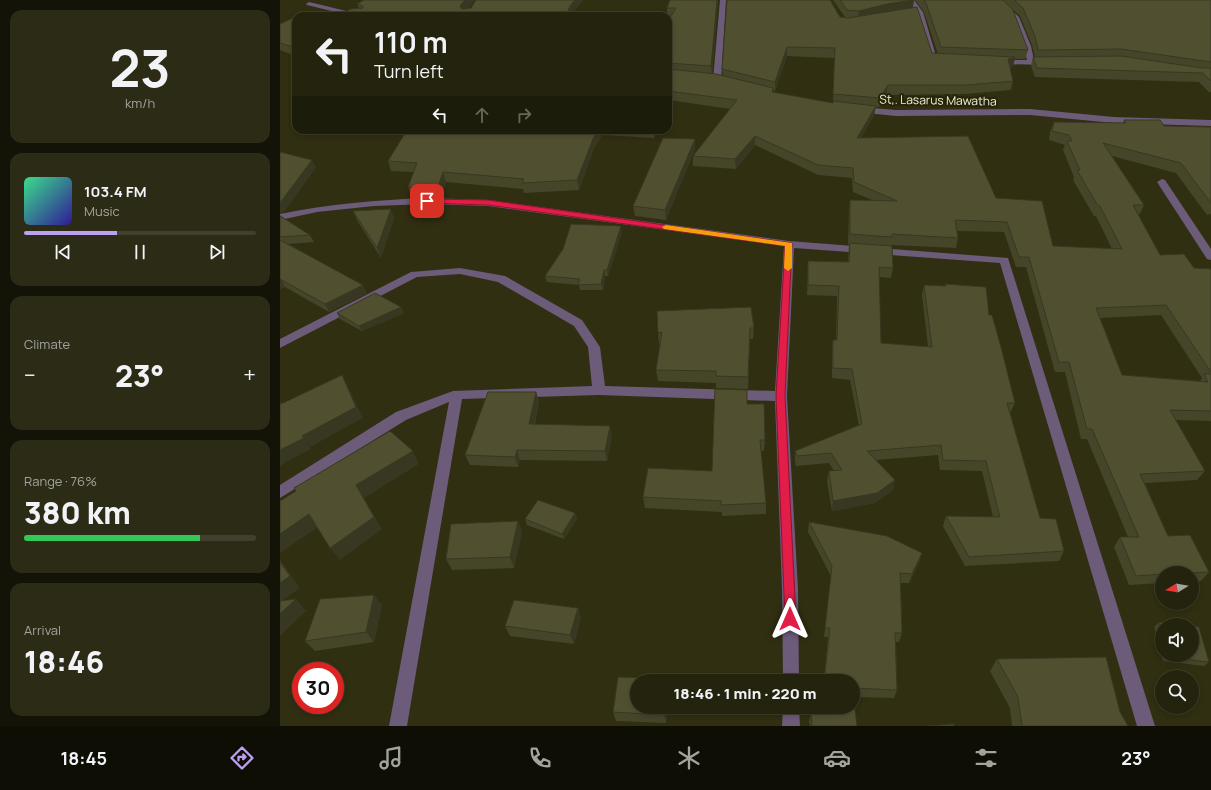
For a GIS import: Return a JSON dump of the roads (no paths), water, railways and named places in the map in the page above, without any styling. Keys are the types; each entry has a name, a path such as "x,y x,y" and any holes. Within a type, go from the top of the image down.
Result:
{"street":[{"path":"717,81 723,0"},
{"path":"911,0 935,60 942,61"},
{"path":"997,0 1015,17 1027,46 1031,63"},
{"path":"309,4 344,12"},
{"path":"994,62 1054,63"},
{"name":"St,. Lasarus Mawatha","path":"851,109 896,113 1030,112 1114,120 1211,123"},
{"path":"1162,182 1211,257"},
{"path":"280,217 317,209 374,203 427,201 488,203 789,244 1004,260 1146,726"},
{"path":"789,244 781,396 790,588 791,674"},
{"path":"280,344 415,274 460,271 501,279 578,322 594,347 600,390"},
{"path":"280,492 401,416 457,394 600,390 781,396"},
{"path":"398,726 457,394"},
{"path":"791,714 791,726"}]}
